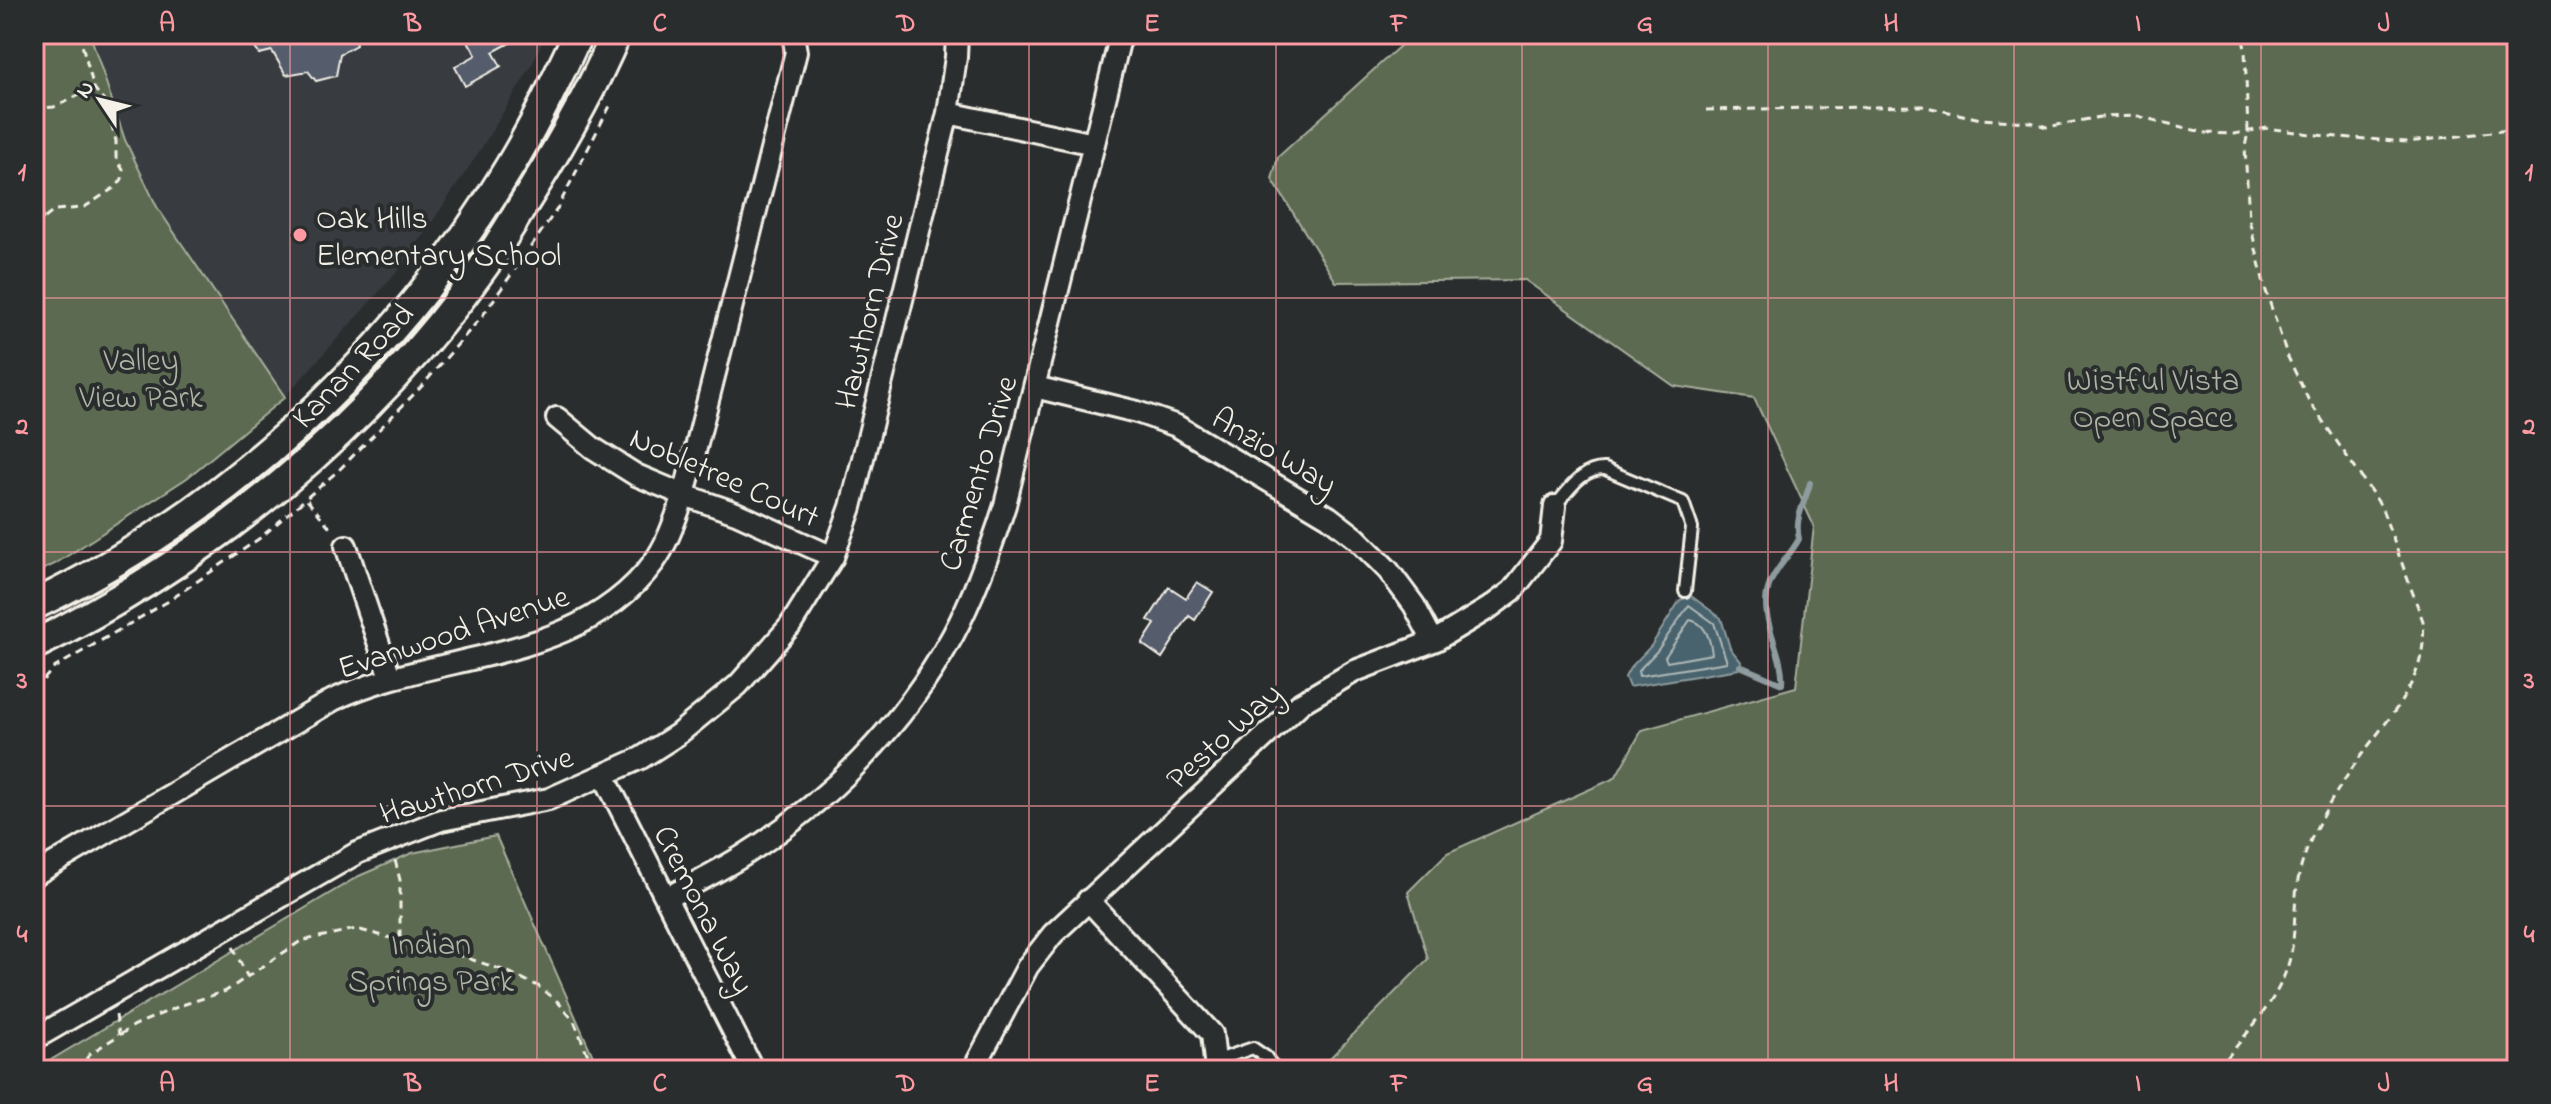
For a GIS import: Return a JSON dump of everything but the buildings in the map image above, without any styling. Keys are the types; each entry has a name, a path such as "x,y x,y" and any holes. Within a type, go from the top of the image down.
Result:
{"main road":[{"name":"Kanan Road","path":"34,605 117,560 192,511 298,424 358,365 409,308 460,242 502,179 578,34"},
{"name":"Kanan Road","path":"34,645 88,619 213,538 273,491 380,391 433,331 484,265 569,130 616,34"}],"street":[{"name":"Evanwood Avenue","path":"34,875 333,700 363,686 534,644 567,631 594,617 625,593 654,561 684,495 796,52 793,34"},
{"name":"Hawthorn Drive","path":"34,1039 357,853 441,820 549,799 604,776 677,735 738,685 790,626 833,557 851,507 948,113 957,34"},
{"name":"Carmento Drive","path":"666,898 741,858 804,813 861,760 914,696 953,635 986,564 1005,505 1121,34"},
{"path":"948,113 1094,144"},
{"name":"Anzio Way","path":"1035,387 1137,412 1177,426 1329,517 1356,538 1388,570 1414,605 1433,641"},
{"name":"Nobletree Court","path":"557,418 593,448 636,475 736,513 833,557"},
{"name":"Pesto Way","path":"973,1070 1028,966 1053,934 1088,900 1301,703 1355,671 1433,641 1512,591 1551,541 1555,506"},
{"path":"346,546 390,677"},
{"name":"Cremona Way","path":"604,776 753,1070"},
{"path":"1088,900 1212,1034 1215,1061"}],"lane":[{"path":"1555,506 1582,476 1597,469 1605,469 1683,502 1692,528 1685,591"},
{"path":"1215,1061 1253,1048 1266,1057 1275,1070"}],"path":[{"path":"34,227 55,210 83,208 117,186 122,179 123,170 116,158 116,141 106,104 94,88 79,34"},
{"path":"441,40 443,34"},
{"path":"2218,1070 2242,1036 2254,1025 2284,976 2294,944 2300,873 2310,844 2351,770 2418,673 2424,639 2423,621 2381,506 2309,401 2287,355 2253,243 2245,147 2248,132 2242,34"},
{"path":"34,109 54,107 94,88"},
{"path":"1706,110 1787,111 1922,106 1939,107 1981,119 2030,122 2047,127 2100,117 2137,116 2206,133 2234,134 2279,129 2312,135 2408,142 2517,129"},
{"path":"34,190 36,207 43,221"},
{"path":"307,500 346,546"},
{"path":"388,839 400,880 400,939"},
{"path":"77,1070 91,1053 135,1025 226,991 301,941 356,929 506,971 538,986 558,1002 574,1021 594,1070"},
{"path":"222,931 241,958 247,976"}],"shaded area":[{"name":"Oak Hills Elementary School","path":"90,34 546,34 531,67 479,152 404,264 285,397 157,207 125,140"}],"green space":[{"name":"Valley View Park","path":"34,34 90,34 125,140 157,207 285,397 187,478 55,564 34,574"},
{"name":"Wistful Vista Open Space","path":"1413,34 2517,34 2517,1070 1328,1070 1325,1063 1428,959 1408,892 1447,853 1615,778 1642,730 1796,687 1814,526 1754,398 1674,386 1525,280 1336,282 1272,179 1278,157"},
{"name":"Indian Springs Park","path":"496,836 599,1070 34,1070 359,876 412,853"}],"water":[{"path":"1691,596 1721,618 1730,648 1742,663 1739,669 1629,687 1625,677 1630,668 1651,646 1680,600"}],"waterway":[{"path":"1740,666 1782,684 1780,660 1766,611 1766,598 1775,573 1799,539 1799,517 1810,483"}],"place":[{"name":"Oak Hills Elementary School","path":"300,235"}]}
